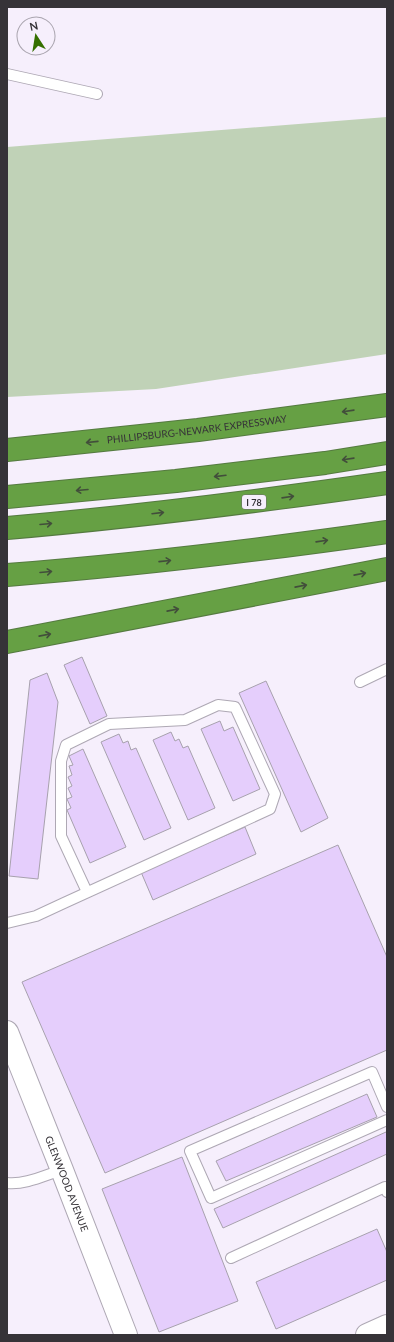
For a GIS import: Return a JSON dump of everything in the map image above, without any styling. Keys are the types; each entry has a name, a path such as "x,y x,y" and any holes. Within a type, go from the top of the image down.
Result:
{"highway":[{"name":"PHILLIPSBURG-NEWARK EXPRESSWAY","path":"7,450 242,425 387,405"},
{"path":"7,497 121,487 251,472 387,453"},
{"name":"I 78","path":"7,528 257,502 387,484"},
{"path":"7,575 126,565 387,532"},
{"path":"7,642 387,569"}],"street":[{"name":"GLENWOOD AVENUE","path":"7,1032 126,1335"},
{"path":"367,1335 387,1326"}],"lane":[{"path":"7,74 97,94"},
{"path":"360,682 387,669"},
{"path":"7,923 36,916 270,809 275,794 236,708 218,705 186,720 109,724 66,745 61,761 61,836 87,892"},
{"path":"387,1106 372,1072 190,1151 211,1198 387,1120"},
{"path":"7,1183 15,1184 26,1182 62,1170"},
{"path":"232,1258 385,1187 387,1192"}],"green space":[{"path":"387,117 387,354 156,389 7,397 7,147"}],"building":[{"path":"82,657 107,716 90,724 64,665"},
{"path":"47,673 58,702 38,879 9,876 30,680"},
{"path":"266,681 328,818 301,832 239,693"},
{"path":"220,721 224,731 233,727 260,789 233,801 201,729"},
{"path":"171,732 175,741 179,739 183,748 188,746 215,808 188,820 153,740"},
{"path":"119,734 123,743 128,741 131,750 136,748 171,828 144,840 101,742"},
{"path":"83,749 126,847 90,863 67,810 71,808 67,799 72,797 68,788 72,786 68,777 72,775 69,766 73,765 69,756"},
{"path":"245,827 256,854 153,900 141,872"},
{"path":"338,845 387,957 387,1050 105,1173 22,982"},
{"path":"367,1094 377,1117 226,1181 216,1161"},
{"path":"386,1132 387,1154 223,1228 214,1209"},
{"path":"182,1157 238,1301 159,1332 102,1189"},
{"path":"377,1229 387,1252 387,1280 276,1329 256,1282"}]}
